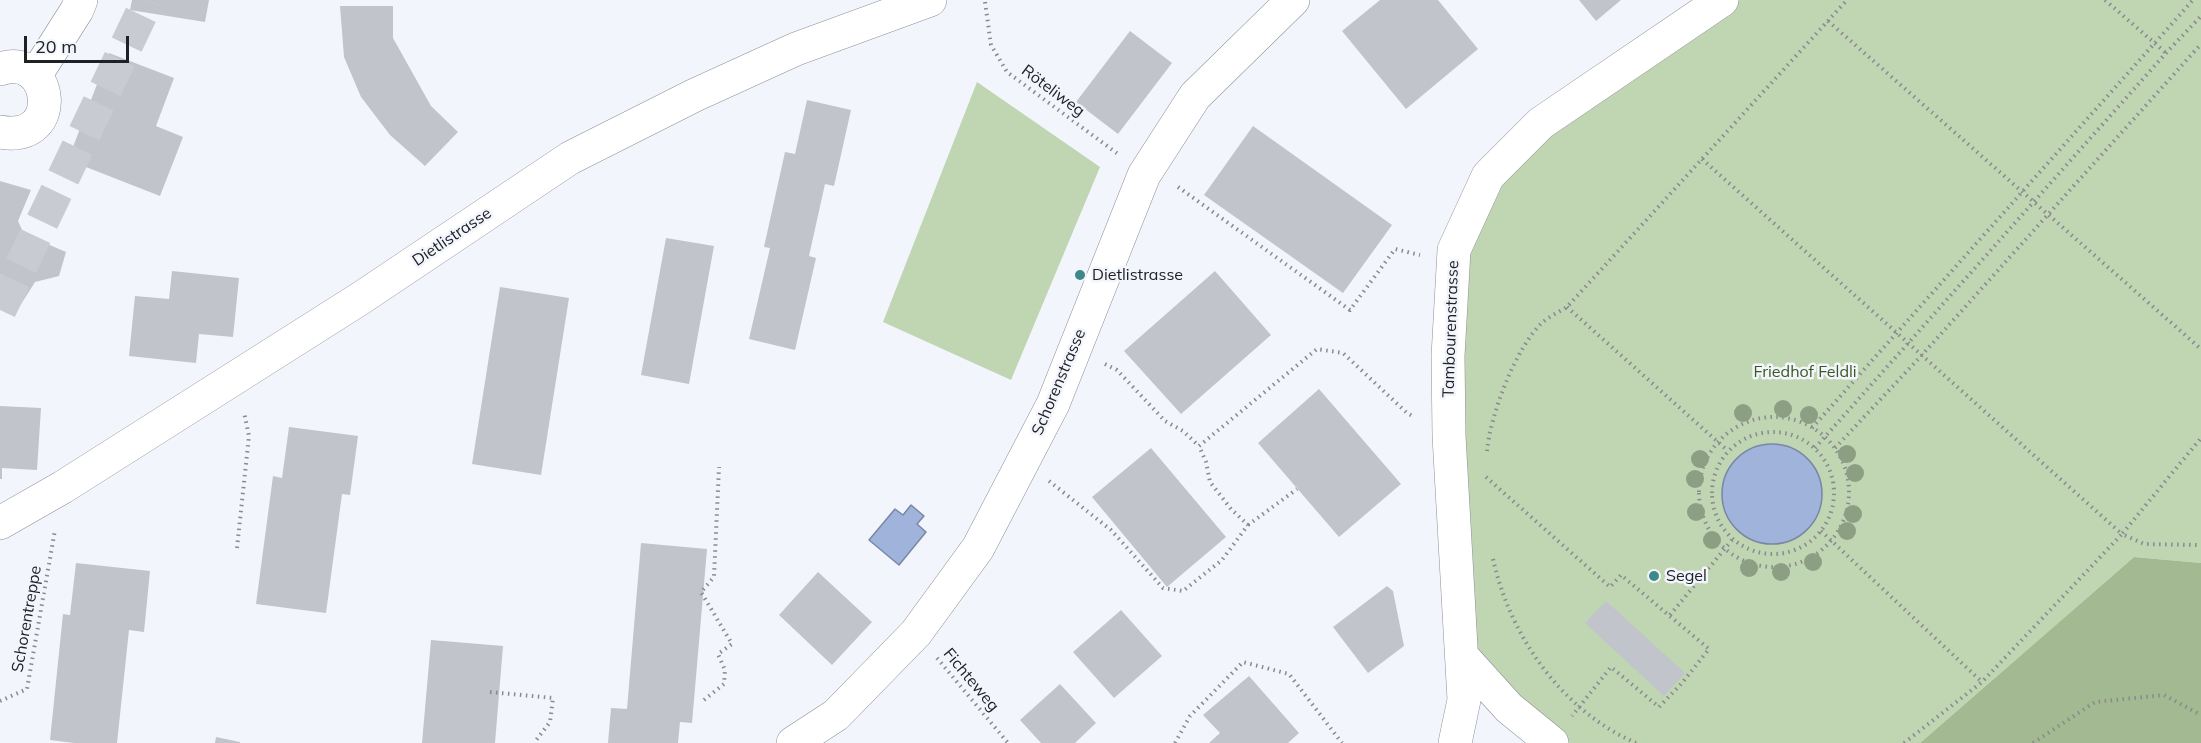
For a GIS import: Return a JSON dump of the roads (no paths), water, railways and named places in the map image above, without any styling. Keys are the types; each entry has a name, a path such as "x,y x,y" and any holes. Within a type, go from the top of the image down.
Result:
{"street":[{"path":"35,76 81,0"},
{"name":"Dietlistrasse","path":"0,523 63,487 361,298 570,158 695,95 796,49 930,0"},
{"name":"Schorenstrasse","path":"793,743 836,715 915,633 978,548 1053,404 1144,175 1195,96 1293,0"},
{"name":"Tambourenstrasse","path":"1455,743 1464,700 1449,436 1448,356 1454,250 1488,176 1541,123 1722,0"},
{"path":"0,69 16,67 26,70 35,76 42,86 45,97 45,108 33,127 22,133 0,132"},
{"path":"1462,656 1509,708 1559,734"}],"water":[{"path":"1772,444 1791,448 1807,459 1818,475 1822,494 1818,513 1807,529 1791,540 1772,544 1753,540 1737,529 1726,513 1722,494 1726,475 1737,459 1753,448"},
{"path":"911,505 924,516 917,524 926,532 899,565 869,540 895,509 903,515"}],"tunnel":[{"path":"0,310 148,0"}],"place":[{"name":"Dietlistrasse","path":"1080,275"},
{"name":"Segel","path":"1654,576"}],"park label":[{"name":"Friedhof Feldli","path":"1805,372"}]}
